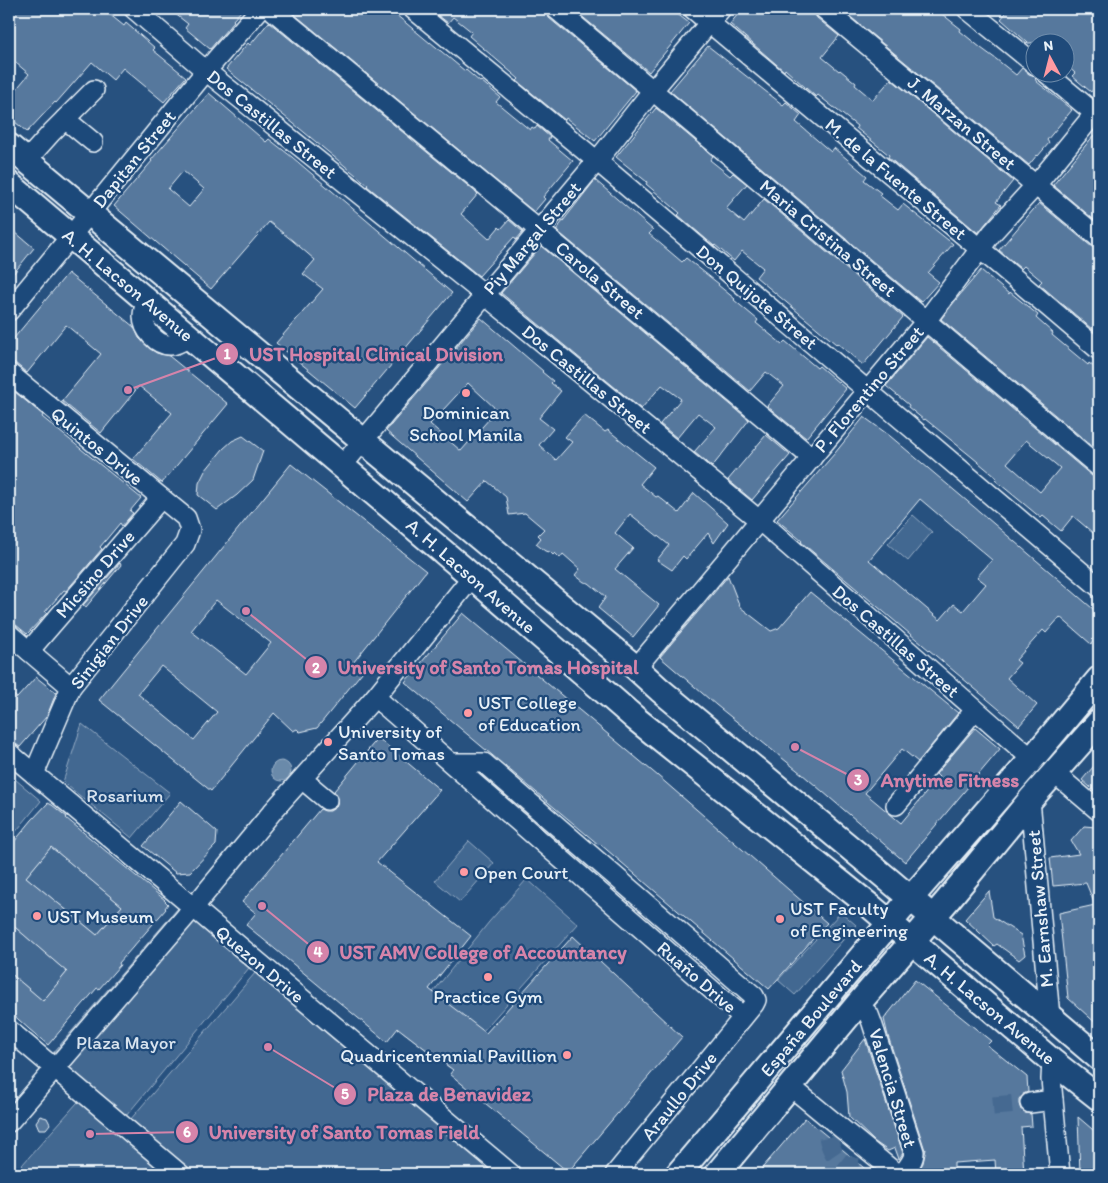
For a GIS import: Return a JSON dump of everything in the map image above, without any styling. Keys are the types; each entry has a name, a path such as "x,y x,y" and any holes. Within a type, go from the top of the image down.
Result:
{"main road":[{"name":"A. H. Lacson Avenue","path":"17,154 636,668 1099,1058"},
{"name":"A. H. Lacson Avenue","path":"9,184 636,718 912,941 1052,1061 1099,1098"},
{"name":"España Boulevard","path":"678,1174 1099,679"},
{"name":"España Boulevard","path":"717,1174 1053,772 1099,722"}],"street":[{"name":"Dos Castillas Street","path":"134,9 206,71 485,295 759,520 1032,759"},
{"name":"Dapitan Street","path":"9,311 206,71 260,9"},
{"name":"Carola Street","path":"271,9 812,458"},
{"name":"Don Quijote Street","path":"413,9 597,161 1099,587"},
{"name":"Maria Cristina Street","path":"556,9 1099,467"},
{"name":"M. de la Fuente Street","path":"693,9 715,16 1099,350"},
{"name":"J. Marzan Street","path":"824,9 1099,238"},
{"path":"967,9 1026,57"},
{"name":"Piy Margal Street","path":"342,466 597,161 715,16"},
{"path":"1058,82 1098,112"},
{"path":"17,154 65,119 94,90"},
{"name":"P. Florentino Street","path":"636,668 926,320 992,233 1098,112"},
{"path":"65,119 93,142"},
{"name":"Quintos Drive","path":"9,374 186,518"},
{"name":"Micsino Drive","path":"30,651 161,498"},
{"name":"Sinigian Drive","path":"34,774 71,687 185,544 190,530 186,518"},
{"path":"9,1122 193,908 273,811 375,697 472,577"},
{"path":"9,634 71,687"},
{"name":"Ruaño Drive","path":"375,697 452,763 484,763 754,996 756,1000 754,1004 743,1017"},
{"path":"896,805 975,710"},
{"name":"Quezon Drive","path":"9,753 511,1174"},
{"path":"1053,772 1099,811"},
{"path":"302,779 327,800"},
{"name":"M. Earnshaw Street","path":"1030,800 1050,1017"},
{"name":"Valencia Street","path":"858,1004 869,1015 914,1152 912,1161 902,1174"},
{"name":"Araullo Drive","path":"615,1174 743,1017"},
{"path":"9,1030 58,1064 180,1174"},
{"path":"1052,1061 1051,1079 1060,1174"},
{"path":"790,1086 832,1131 869,1162 897,1174"},
{"path":"1030,1103 1053,1100"}],"green space":[{"path":"913,515 932,532 908,561 888,544"},
{"name":"Rosarium","path":"82,724 170,793 132,838 63,782"},
{"path":"9,774 41,801 9,840"},
{"name":"Open Court","path":"469,841 494,863 460,902 435,881"},
{"path":"51,847 122,906 97,935 26,877"},
{"name":"Practice Gym","path":"527,879 578,924 450,1068 402,1031 489,922"},
{"name":"Plaza Mayor","path":"178,908 249,968 126,1116 53,1053"},
{"path":"841,912 856,925 795,995 778,980"},
{"path":"9,922 67,972 43,1001 9,972"},
{"path":"255,973 494,1174 195,1174 130,1120"},
{"path":"85,1094 178,1174 14,1174"}],"shaded area":[{"path":"281,761 288,764 291,771 288,778 281,781 274,778 271,771 274,764"}],"building":[{"path":"9,9 103,9 124,26 126,23 155,48 153,50 186,77 164,102 123,68 113,80 92,62 56,103 27,132 9,117 9,98 29,74 9,57"},
{"path":"169,9 243,9 210,49 185,28 188,24"},
{"path":"288,9 389,9 500,97 496,102 530,130 532,127 535,129 537,126 550,137 548,140 573,161 543,197 545,199 534,212"},
{"path":"430,9 545,9 549,18 636,91 595,141 566,118 565,120 517,81 519,79 469,36 472,32 453,17 448,23"},
{"path":"573,9 671,9 689,23 649,72"},
{"path":"742,9 813,9 817,18 839,36 822,57 856,83 855,85 873,100 891,79 1013,181 996,202 1001,205 978,233 888,157 889,155 856,128 857,126 818,95 816,97 730,24"},
{"path":"841,9 947,9 942,14 981,48 1016,75 1022,68 1026,71 1026,82 1037,82 1072,110 1047,140 1049,143 1029,165"},
{"path":"1009,9 1099,9 1099,82 1091,92 1076,79 1076,32 1026,32 1026,41 1001,19"},
{"path":"269,22 478,194 461,214 489,239 499,227 501,229 509,220 523,232 516,240 514,237 479,276 226,69 248,43 250,45"},
{"path":"708,46 783,105 786,102 801,115 796,122 831,152 834,148 867,176 864,180 881,193 879,195 898,210 903,204 953,244 928,273 939,282 921,302 670,91"},
{"path":"209,93 266,142 269,139 292,157 452,293 355,408 276,343 323,289 303,274 315,260 269,222 211,289 114,206","holes":["183,171 204,189 189,207 168,189"]},
{"path":"656,108 713,156 710,160 730,176 733,173 747,184 726,208 744,223 764,199 903,317 863,365 756,277 763,268 742,251 734,261 714,246 678,215 680,213 646,184 647,182 616,157"},
{"path":"1099,129 1099,224 1053,185"},
{"path":"595,180 653,230 649,234 682,262 686,258 719,284 734,300 758,320 756,323 782,344 785,341 846,389 806,438 767,406 784,386 766,372 750,391 556,230"},
{"path":"1039,203 1092,247 1099,249 1099,335 1039,284 1042,281 1024,266 1021,269 999,250"},
{"path":"9,227 34,248 9,279"},
{"path":"541,246 749,420 712,467 694,452 716,427 698,413 677,438 660,424 681,399 662,385 641,409 501,293"},
{"path":"981,270 1038,315 1036,318 1053,333 1052,335 1088,365 1089,363 1099,371 1099,452 941,319"},
{"path":"68,273 134,327 139,338 149,348 157,353 169,356 228,404 162,483 133,459 172,413 139,386 101,433 62,401 101,354 66,325 27,373 9,358 9,344"},
{"path":"481,318 543,371 553,381 551,383 561,391 539,418 553,429 539,445 556,460 572,442 565,437 584,415 605,432 608,430 654,467 640,484 656,497 658,496 679,513 694,493 728,523 714,543 708,533 686,559 683,556 672,570 657,560 669,545 630,514 615,533 633,548 615,569 659,605 633,637 598,608 606,597 589,583 584,582 575,575 580,569 563,554 560,558 555,553 553,555 536,544 541,538 538,535 544,529 525,513 509,515 506,497 487,481 468,502 386,431","holes":["468,383 497,410 461,451 430,424"]},
{"path":"927,337 1092,476 1099,478 1099,526 1093,533 1073,516 1061,531 1043,516 1041,518 995,480 997,478 908,407 909,405 886,386","holes":["1026,440 1060,468 1040,492 1007,463"]},
{"path":"9,387 43,415 42,417 141,498 130,511 133,513 122,526 120,523 100,547 102,549 27,634 16,625 9,623"},
{"path":"864,417 890,436 1099,614 1099,634 1091,644 1060,617 1046,633 1043,630 1016,660 1020,663 1007,678 1037,705 1019,726 777,520","holes":["920,499 992,560 977,577 986,584 963,611 954,604 940,620 869,560"]},
{"path":"766,435 790,455 752,500 728,480"},
{"path":"243,436 263,451 253,480 217,510 198,495 199,483 205,471 223,449 232,441"},
{"path":"291,464 426,571 353,663 363,671 317,728 300,732 297,729 293,731 274,713 211,791 99,700","holes":["216,600 271,643 246,674 191,631","161,666 217,712 194,740 138,694"]},
{"path":"120,563 121,565 86,607 83,605"},
{"path":"728,576 740,607 771,631 779,628 810,592 958,713 918,762 902,749 865,793 901,823 939,777 936,774 975,728 1000,749 905,862 660,657"},
{"path":"463,613 658,776 827,923 769,989 600,844 405,682"},
{"path":"36,677 56,693 47,716 20,747 9,739 9,691 17,698"},
{"path":"378,738 440,790 377,862 471,936 429,989 486,1033 573,936 682,1037 568,1172 450,1074 453,1070 398,1028 387,1042 246,925 256,913 242,902 320,809 330,811 336,807 338,797 334,791"},
{"path":"1099,760 1099,795 1082,780"},
{"path":"181,801 217,832 216,845 190,872 176,873 143,846"},
{"path":"48,803 52,805 168,904 166,909 119,963 120,965 99,989 97,988 48,1045 9,1011 9,972 43,1001 67,972 9,922 9,848","holes":["51,847 122,906 97,935 26,877"]},
{"path":"1084,826 1096,827 1099,833 1099,1026 1068,998 1059,913 1095,905 1086,883 1053,886 1050,858 1079,854 1071,841"},
{"path":"989,891 993,917 1021,935 1025,955 1019,960 997,944 994,946 965,919"},
{"path":"915,980 991,1041 987,1045 1027,1077 1028,1092 1019,1099 1021,1110 1031,1114 1032,1126 1021,1127 1024,1174 996,1174 995,1160 954,1163 954,1174 916,1174 923,1163 926,1149 884,1019"},
{"path":"865,1039 903,1153 899,1159 895,1148 888,1151 875,1142 849,1117 847,1092 841,1070"},
{"path":"40,1116 47,1118 50,1124 46,1129 39,1129 36,1122"},
{"path":"1078,1117 1099,1135 1099,1174 1080,1174"},
{"path":"805,1118 828,1137 871,1174 757,1174"}],"tunnel":[{"path":"993,1106 1030,1103"},
{"path":"828,1137 832,1150 840,1160 850,1166 864,1168"}],"place":[{"name":"UST Hospital Clinical Division","path":"128,390"},
{"name":"Dominican School Manila","path":"466,393"},
{"name":"University of Santo Tomas Hospital","path":"246,611"},
{"name":"UST College of Education","path":"468,713"},
{"name":"University of Santo Tomas","path":"328,742"},
{"name":"Anytime Fitness","path":"795,747"},
{"name":"Open Court","path":"464,872"},
{"name":"UST AMV College of Accountancy","path":"262,906"},
{"name":"UST Museum","path":"37,916"},
{"name":"UST Faculty of Engineering","path":"780,919"},
{"name":"Practice Gym","path":"488,977"},
{"name":"Plaza de Benavidez","path":"268,1047"},
{"name":"Quadricentennial Pavillion","path":"567,1055"},
{"name":"University of Santo Tomas Field","path":"90,1134"}]}
